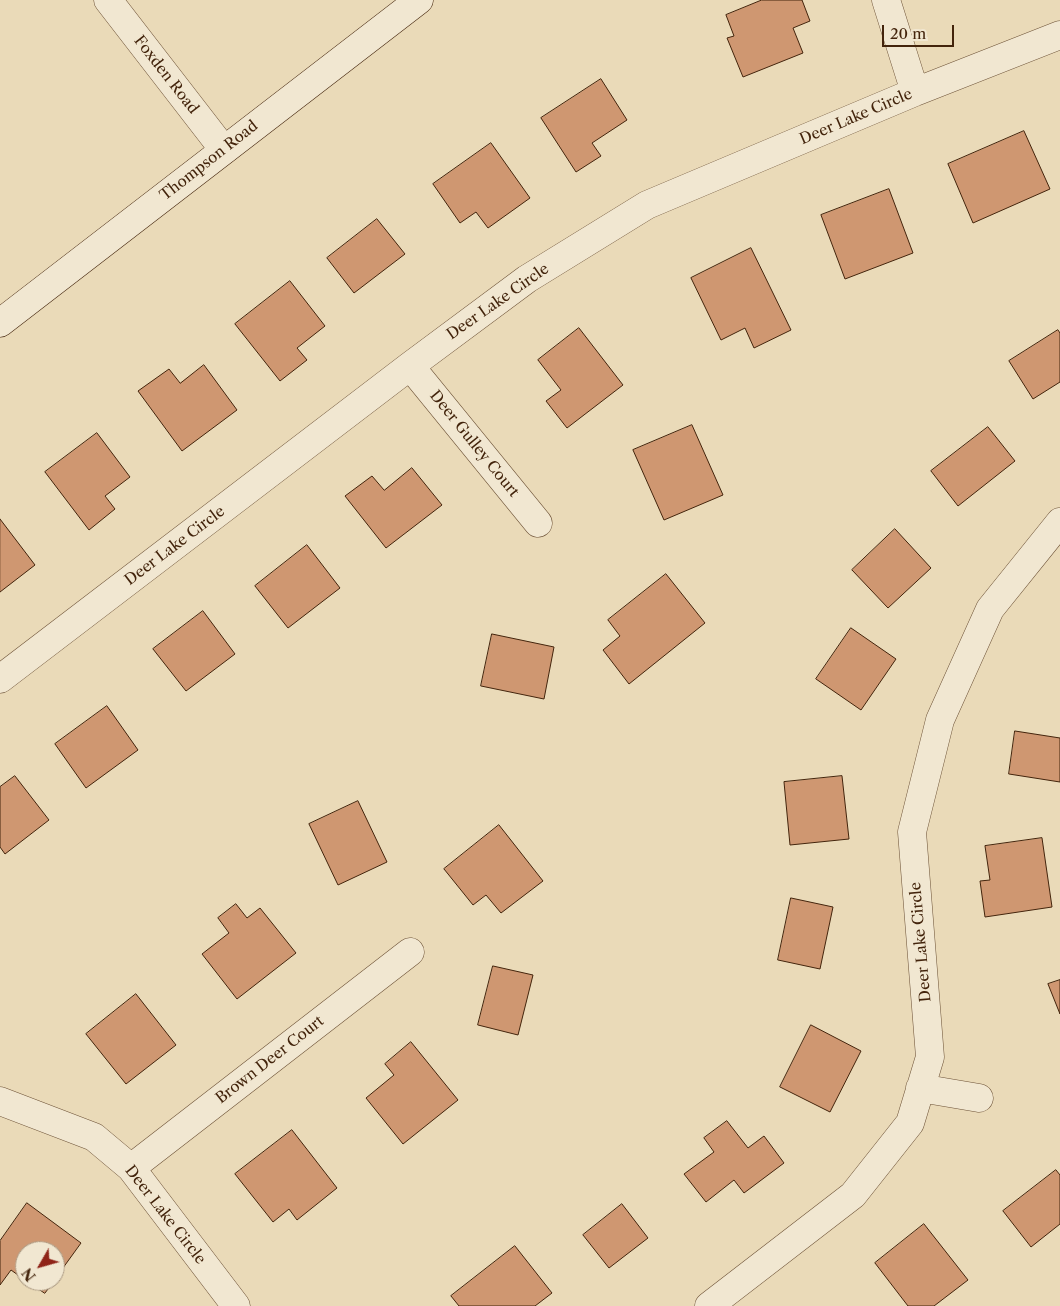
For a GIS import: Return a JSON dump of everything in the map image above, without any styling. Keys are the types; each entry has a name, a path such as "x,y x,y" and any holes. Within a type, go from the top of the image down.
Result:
{"street":[{"name":"Foxden Road","path":"108,0 224,150"},
{"name":"Thompson Road","path":"0,323 419,0"},
{"path":"886,0 915,92"},
{"name":"Deer Lake Circle","path":"0,679 527,279 647,205 915,92 1060,35"},
{"name":"Deer Gulley Court","path":"410,366 538,523"},
{"name":"Deer Lake Circle","path":"709,1306 854,1195 910,1122 930,1057 912,832 914,823 940,720 990,609 1060,522"},
{"name":"Brown Deer Court","path":"131,1168 410,952"},
{"path":"920,1088 979,1098"},
{"name":"Deer Lake Circle","path":"0,1101 94,1138 131,1168 236,1306"}],"building":[{"path":"762,0 802,0 810,21 793,28 803,53 743,77 727,38 734,36 726,15"},
{"path":"601,79 627,120 592,143 601,156 576,172 541,118"},
{"path":"1024,131 1050,189 973,223 948,164"},
{"path":"491,143 530,198 488,228 476,212 460,223 433,184"},
{"path":"889,189 913,253 845,279 821,215"},
{"path":"377,219 405,254 354,293 327,258"},
{"path":"751,248 791,330 754,348 745,328 721,340 691,278"},
{"path":"290,281 325,326 297,348 307,360 280,381 235,324"},
{"path":"579,328 623,385 567,428 546,401 561,390 538,360"},
{"path":"1058,330 1060,333 1060,382 1033,399 1009,361"},
{"path":"204,365 237,410 182,451 138,391 169,369 180,383"},
{"path":"692,425 723,495 664,520 633,450"},
{"path":"988,427 1015,461 958,506 931,471"},
{"path":"97,433 130,477 105,496 115,509 89,530 45,472"},
{"path":"412,468 442,505 386,548 345,496 372,476 384,490"},
{"path":"0,519 35,565 0,592"},
{"path":"895,529 931,568 888,608 852,570"},
{"path":"307,545 340,588 288,628 255,586"},
{"path":"666,574 705,623 629,684 603,650 620,636 608,620"},
{"path":"203,611 235,654 186,691 153,649"},
{"path":"851,628 896,659 861,710 816,679"},
{"path":"492,634 554,647 544,699 481,686"},
{"path":"107,706 138,750 86,788 55,744"},
{"path":"1015,731 1060,738 1060,782 1009,774"},
{"path":"15,776 49,820 5,854 0,847 0,787"},
{"path":"842,776 849,839 790,845 784,782"},
{"path":"358,801 387,862 338,885 309,824"},
{"path":"499,825 543,881 501,913 486,895 473,905 444,869"},
{"path":"1042,838 1052,907 985,917 980,881 990,880 985,846"},
{"path":"791,898 833,907 820,969 778,960"},
{"path":"236,904 247,918 260,908 296,953 237,999 202,954 229,933 218,918"},
{"path":"493,966 533,975 518,1035 478,1025"},
{"path":"1060,980 1060,1014 1048,984"},
{"path":"136,994 176,1045 126,1084 86,1034"},
{"path":"811,1025 861,1051 830,1112 780,1087"},
{"path":"411,1042 458,1100 403,1144 366,1098 394,1075 385,1064"},
{"path":"727,1121 748,1148 764,1136 784,1163 744,1193 734,1180 706,1202 684,1174 714,1152 704,1138"},
{"path":"292,1130 337,1188 297,1220 289,1209 273,1222 235,1174"},
{"path":"1056,1170 1060,1175 1060,1224 1031,1247 1003,1211"},
{"path":"27,1203 81,1243 65,1265 65,1241 15,1241 15,1273 11,1270 0,1285 0,1241"},
{"path":"622,1204 648,1238 609,1268 583,1235"},
{"path":"924,1224 968,1280 934,1306 908,1306 875,1263"},
{"path":"515,1246 552,1293 535,1306 459,1306 451,1296"}]}
